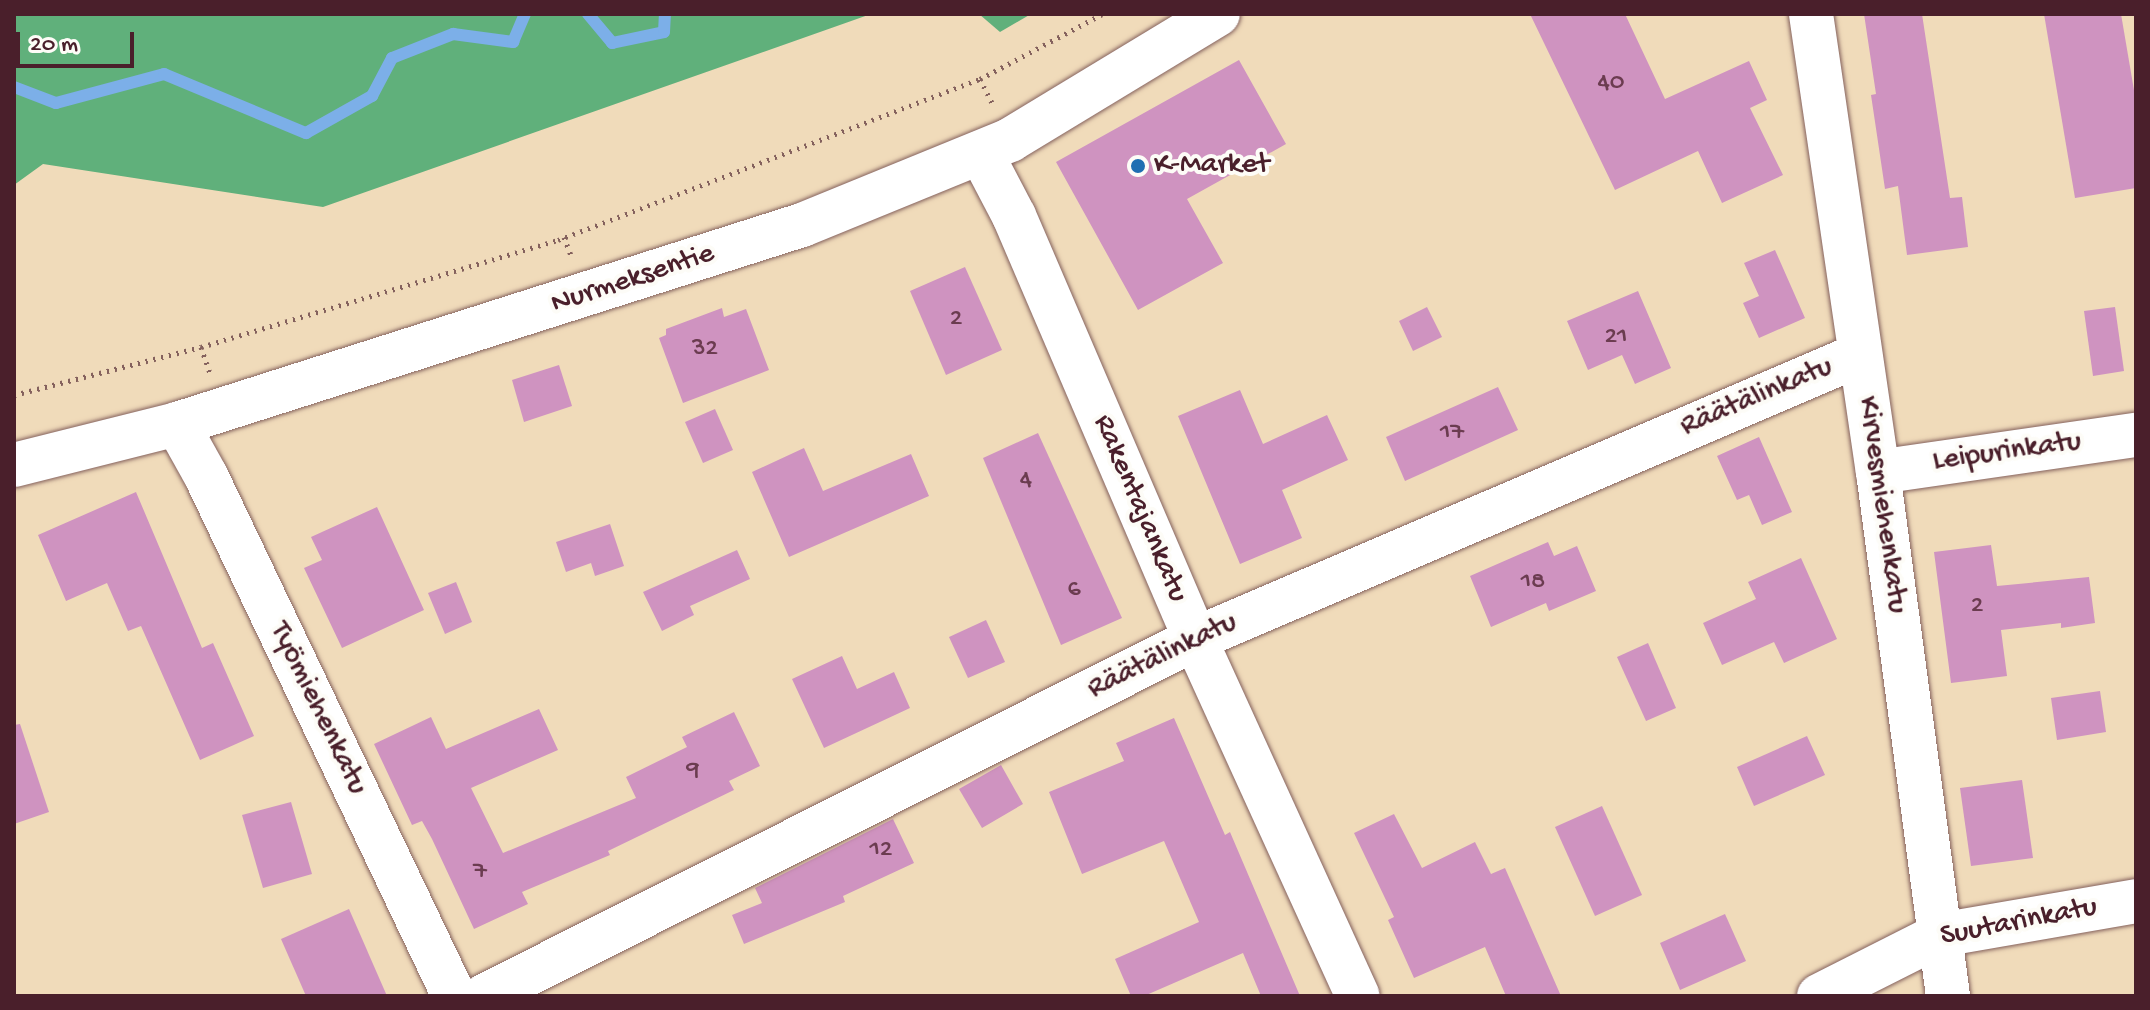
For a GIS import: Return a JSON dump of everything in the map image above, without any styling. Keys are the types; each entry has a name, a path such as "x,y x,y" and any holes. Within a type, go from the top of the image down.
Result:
{"street":[{"name":"Nurmeksentie","path":"14,465 177,424 802,225 1010,140 1218,14"},
{"name":"Kirvesmiehenkatu","path":"1811,14 1878,472 1948,996"},
{"name":"Rakentajankatu","path":"981,153 1014,216 1195,639 1358,996"},
{"name":"Räätälinkatu","path":"484,996 1195,639 1859,355"},
{"name":"Työmiehenkatu","path":"177,424 206,476 454,996"},
{"name":"Leipurinkatu","path":"1878,472 2136,435"},
{"name":"Suutarinkatu","path":"1819,996 1940,935 2136,901"}],"path":[{"path":"14,395 201,347 558,240 980,79 1102,14"}],"green space":[{"path":"14,14 871,14 323,207 43,164 14,185"},
{"path":"979,14 1031,14 1000,32"}],"building":[{"path":"1530,14 1625,14 1665,99 1749,61 1767,100 1750,108 1783,175 1722,203 1698,151 1615,190"},
{"path":"1864,14 1922,14 1950,198 1962,197 1968,247 1907,255 1898,186 1885,189 1871,95 1876,94"},
{"path":"2044,14 2121,14 2136,102 2136,188 2075,198"},
{"path":"1239,60 1286,144 1187,199 1223,263 1138,310 1056,162"},
{"path":"1775,250 1805,318 1759,338 1743,303 1759,296 1744,263"},
{"path":"965,267 1002,350 946,375 910,291"},
{"path":"1638,291 1671,368 1635,384 1622,355 1588,370 1567,321"},
{"path":"1427,307 1442,337 1413,351 1399,321"},
{"path":"2115,307 2124,371 2093,376 2084,311"},
{"path":"722,308 724,317 746,309 769,370 683,403 659,338 666,335 666,329"},
{"path":"559,365 572,406 524,422 512,380"},
{"path":"1498,387 1518,430 1405,481 1386,437"},
{"path":"1240,390 1263,444 1327,415 1348,460 1282,490 1302,538 1240,564 1178,416"},
{"path":"715,409 733,450 703,463 685,422"},
{"path":"1038,433 1122,618 1061,645 983,458"},
{"path":"1759,437 1792,512 1762,525 1749,495 1737,500 1717,456"},
{"path":"804,448 823,491 911,454 929,496 789,557 752,472"},
{"path":"136,492 202,648 213,643 254,736 200,760 141,626 128,631 107,583 66,601 38,535"},
{"path":"377,507 424,610 342,648 304,568 322,560 311,537"},
{"path":"610,524 624,566 595,576 591,563 566,572 556,542"},
{"path":"1548,542 1554,556 1577,546 1596,591 1549,611 1546,603 1491,627 1470,576"},
{"path":"1991,545 1997,586 2089,577 2095,623 2061,628 2061,623 2001,630 2007,676 1951,683 1934,552"},
{"path":"737,550 750,579 690,606 694,615 662,631 643,592"},
{"path":"1801,558 1837,639 1784,663 1774,642 1722,665 1703,623 1756,599 1748,582"},
{"path":"456,582 472,622 445,634 428,593"},
{"path":"986,620 1005,662 968,678 949,637"},
{"path":"1648,643 1676,708 1646,721 1617,657"},
{"path":"842,656 857,689 894,672 910,708 824,748 792,679"},
{"path":"2100,691 2106,732 2057,740 2051,698"},
{"path":"539,709 558,750 471,788 503,853 636,798 626,777 687,747 682,737 734,712 760,766 729,781 734,790 608,851 610,855 522,892 528,904 474,929 432,839 422,821 412,825 374,744 431,717 446,749"},
{"path":"1174,718 1225,835 1230,832 1300,996 1261,996 1243,953 1144,996 1131,996 1115,959 1199,922 1164,841 1082,874 1049,792 1124,761 1116,743"},
{"path":"20,724 49,812 14,824 14,725"},
{"path":"1807,736 1825,775 1754,806 1737,767"},
{"path":"1001,765 1023,804 982,828 959,789"},
{"path":"2022,780 2033,858 1971,866 1960,788"},
{"path":"291,802 312,874 263,888 242,815"},
{"path":"1602,806 1642,895 1595,916 1555,827"},
{"path":"1394,814 1422,868 1475,842 1491,874 1505,868 1561,996 1506,996 1485,947 1414,978 1388,920 1394,917 1354,833"},
{"path":"893,819 914,863 843,896 845,902 744,944 732,915 762,903 755,888"},
{"path":"349,909 387,996 306,996 281,939"},
{"path":"1725,914 1746,961 1680,990 1660,943"}],"waterway":[{"path":"14,87 56,103 164,74 306,133 372,96 392,58 453,34 513,42 525,14"},
{"path":"588,14 612,43 664,32 665,14"}],"place":[{"name":"K-Market","path":"1138,166"}]}
